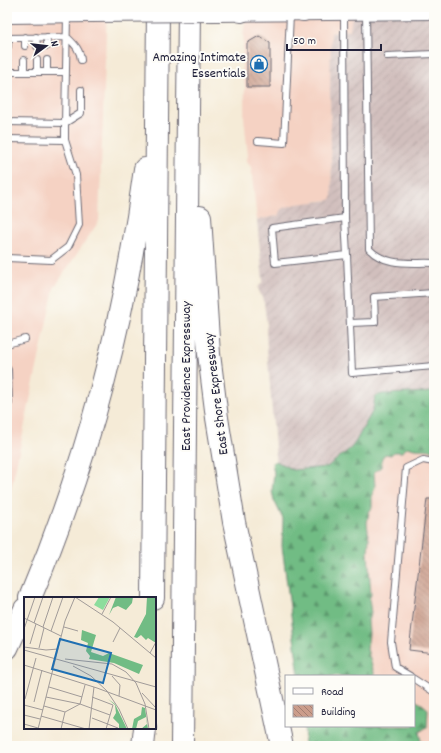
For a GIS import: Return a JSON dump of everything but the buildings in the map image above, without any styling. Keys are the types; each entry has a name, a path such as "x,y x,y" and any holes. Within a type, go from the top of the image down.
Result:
{"highway":[{"path":"153,597 158,7"},
{"name":"East Providence Expressway","path":"182,746 188,7"},
{"name":"East Shore Expressway","path":"188,36 207,328 213,388 234,522 282,746"},
{"path":"30,597 53,542 80,467 110,360 123,301 142,189 157,79"},
{"path":"7,648 24,612"},
{"path":"142,746 145,729"},
{"path":"151,746 152,729"}],"main road":[{"path":"12,11 434,9"}],"lane":[{"path":"258,141 284,142 297,9"},
{"path":"338,9 352,373 434,366"},
{"path":"7,258 51,260 68,247 79,225 76,175 65,140 67,37 63,10"},
{"path":"366,10 369,249 375,256 388,262 434,263"},
{"path":"25,37 25,46"},
{"path":"36,37 37,46"},
{"path":"47,37 47,46"},
{"path":"8,46 7,38 67,37 77,47 81,60"},
{"path":"387,56 434,54"},
{"path":"7,59 7,72 66,72"},
{"path":"24,60 24,72"},
{"path":"37,60 37,72"},
{"path":"47,60 47,72"},
{"path":"7,122 65,123 81,113 81,90"},
{"path":"7,139 65,140"},
{"path":"346,218 272,228 275,263 347,255"},
{"path":"350,323 375,322 374,297 434,293"},
{"path":"7,344 25,339"},
{"path":"7,368 9,403 7,406"},
{"path":"408,675 395,667 391,642 406,468 423,460 434,462"},
{"path":"415,680 434,692"}],"shaded area":[{"path":"7,7 107,7 99,221 54,288 7,508"},
{"path":"434,7 350,30 334,32 330,94 332,198 331,200 317,201 278,216 257,220 251,167 246,161 248,156 244,117 245,87 242,69 244,42 243,34 247,12"},
{"path":"434,8 434,392 383,394 375,396 373,410 351,448 327,467 293,470 276,461 267,348 267,325 264,303 258,288 263,281 257,220 278,216 283,208 297,204 330,200 332,198 330,94 331,33 350,30 353,10"},
{"path":"408,447 414,449 434,450 434,746 422,746 417,701 415,700 415,675 375,675 366,649 369,634 368,620 371,613 369,599 371,595 367,523 369,512 372,508 372,495 375,487 374,472 385,454 402,452"}],"green space":[{"path":"434,392 434,450 414,449 408,447 402,452 394,452 391,455 385,454 382,458 381,467 374,472 375,487 372,495 372,508 369,512 367,523 371,595 369,599 371,613 368,620 369,634 367,649 375,675 299,675 282,546 283,519 274,500 272,491 274,473 272,463 276,461 293,470 327,467 351,448 373,410 375,396 383,394"},
{"path":"415,700 428,709 427,727 419,732 422,746 305,746 304,727 415,727"}],"place":[{"name":"Amazing Intimate Essentials","path":"259,64"}]}
